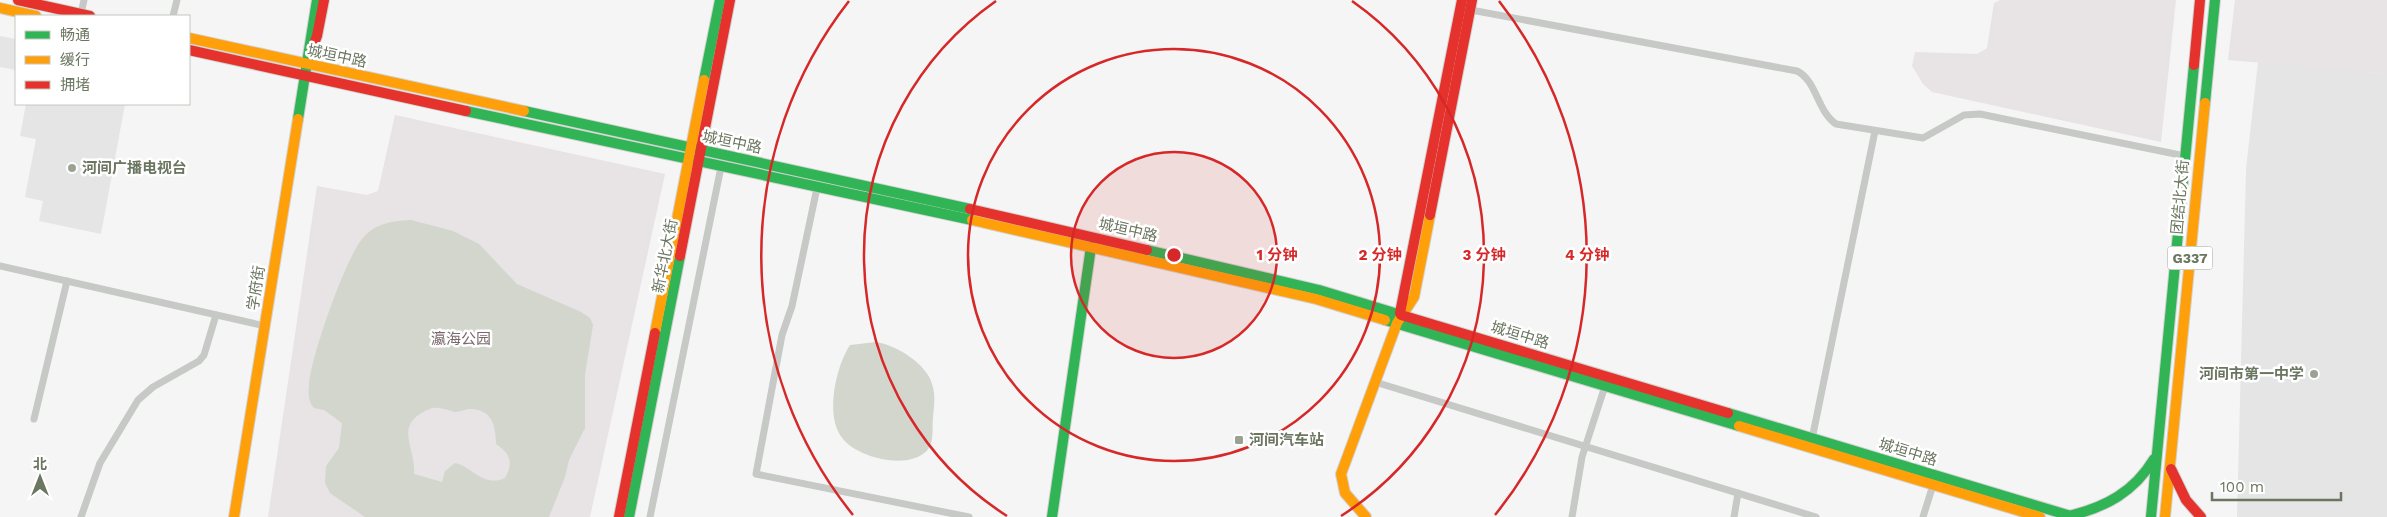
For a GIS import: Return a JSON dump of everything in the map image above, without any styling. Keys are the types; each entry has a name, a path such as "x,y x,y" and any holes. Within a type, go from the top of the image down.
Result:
{"main road":[{"path":"18,0 86,15"},
{"name":"学府街","path":"234,517 316,0"},
{"name":"学府街","path":"306,64 317,36 324,0"},
{"name":"新华北大街","path":"628,517 694,161 720,0"},
{"name":"新华北大街","path":"696,149 730,0"},
{"path":"1366,517 1343,493 1340,484 1341,474 1398,319 1462,0"},
{"name":"团结北大街","path":"2151,517 2200,0"},
{"name":"团结北大街","path":"2165,517 2215,0"},
{"path":"1398,319 1414,297 1472,5"},
{"path":"0,8 32,15"},
{"name":"城垣中路","path":"190,38 1203,262 1319,290 1398,319 1605,386 2040,517"},
{"name":"城垣中路","path":"190,50 1091,247 1398,319 2072,516"},
{"name":"新华北大街","path":"619,517 694,161"},
{"path":"1052,517 1065,438 1091,247"},
{"path":"2072,516 2103,506 2129,491 2141,479 2157,454"},
{"path":"2170,465 2177,484 2186,500 2201,517"}],"street":[{"path":"84,0 86,15"},
{"path":"173,15 176,0"},
{"path":"1472,5 1797,71 1808,80 1825,115 1836,124 1923,138 1964,116 1980,114 2185,156"},
{"path":"1812,439 1875,131"},
{"path":"650,517 721,167"},
{"path":"817,188 792,306 782,335 756,474 970,517"},
{"path":"0,266 265,326"},
{"path":"34,419 67,281"},
{"path":"81,517 100,462 138,400 153,387 199,361 204,355 216,315"},
{"path":"1375,382 1585,448 1816,517"},
{"path":"1572,517 1585,448 1605,386"},
{"path":"1923,517 1933,485"},
{"path":"1734,517 1738,494"}],"shaded area":[{"path":"0,36 15,39 15,70 0,67"},
{"name":"河间市第一中学","path":"2258,62 2387,74 2387,517 2237,517 2246,169"},
{"name":"河间广播电视台","path":"26,105 125,105 101,234 39,221 43,201 25,197 36,139 20,136"},
{"path":"411,220 453,231 479,244 517,284 581,312 590,318 593,325 585,375 585,428 569,460 565,477 549,517 365,517 330,493 325,483 326,466 339,448 342,423 324,410 314,408 309,398 311,373 322,333 338,288 362,239 378,226 391,222","holes":["435,408 455,412 468,409 477,410 488,415 494,425 496,444 505,451 509,459 508,473 505,478 490,480 455,463 445,471 442,482 414,474 414,464 408,436 409,429 412,421 420,414"]},
{"path":"876,342 892,347 910,357 924,369 933,388 934,405 931,445 921,455 911,459 898,461 872,457 850,446 837,430 833,405 840,365 850,345"}],"green space":[{"path":"2000,0 2176,0 2161,142 1932,92 1923,84 1912,66 1915,52 1977,54 1987,48 1994,3"},
{"path":"2235,0 2387,0 2387,74 2228,60"},
{"name":"瀛海公园","path":"395,115 665,174 590,517 268,517 317,186 367,195 378,191"}],"traffic: fast":[{"path":"298,119 317,0"},
{"path":"704,80 720,0"},
{"path":"2205,103 2215,0"},
{"path":"2151,517 2194,65"},
{"path":"466,111 972,220"},
{"path":"524,111 970,209"},
{"path":"1052,517 1091,247"},
{"path":"1147,250 1319,290 1401,315"},
{"path":"629,517 680,256"},
{"path":"1385,320 1739,426"},
{"path":"1728,413 2074,517"},
{"path":"2069,516 2095,508 2118,497 2137,481 2154,459"}],"traffic: slow":[{"path":"0,8 32,15"},
{"path":"190,38 524,111"},
{"path":"655,333 704,80"},
{"path":"2165,517 2205,103"},
{"path":"234,517 298,119"},
{"path":"1366,517 1345,493 1341,474 1397,323 1414,297 1430,215"},
{"path":"972,220 1316,299 1385,320"},
{"path":"1739,426 2040,517"}],"traffic: jam":[{"path":"18,0 86,15"},
{"path":"312,49 317,36 324,0"},
{"path":"680,256 730,0"},
{"path":"1400,313 1462,0"},
{"path":"1430,215 1472,0"},
{"path":"2194,65 2200,0"},
{"path":"190,50 466,111"},
{"path":"970,209 1147,250"},
{"path":"1401,315 1728,413"},
{"path":"619,517 655,333"},
{"path":"2171,469 2186,500 2201,517"}],"place":[{"name":"河间广播电视台","path":"72,168"},
{"name":"河间市第一中学","path":"2314,374"},
{"name":"河间汽车站","path":"1239,440"}]}
